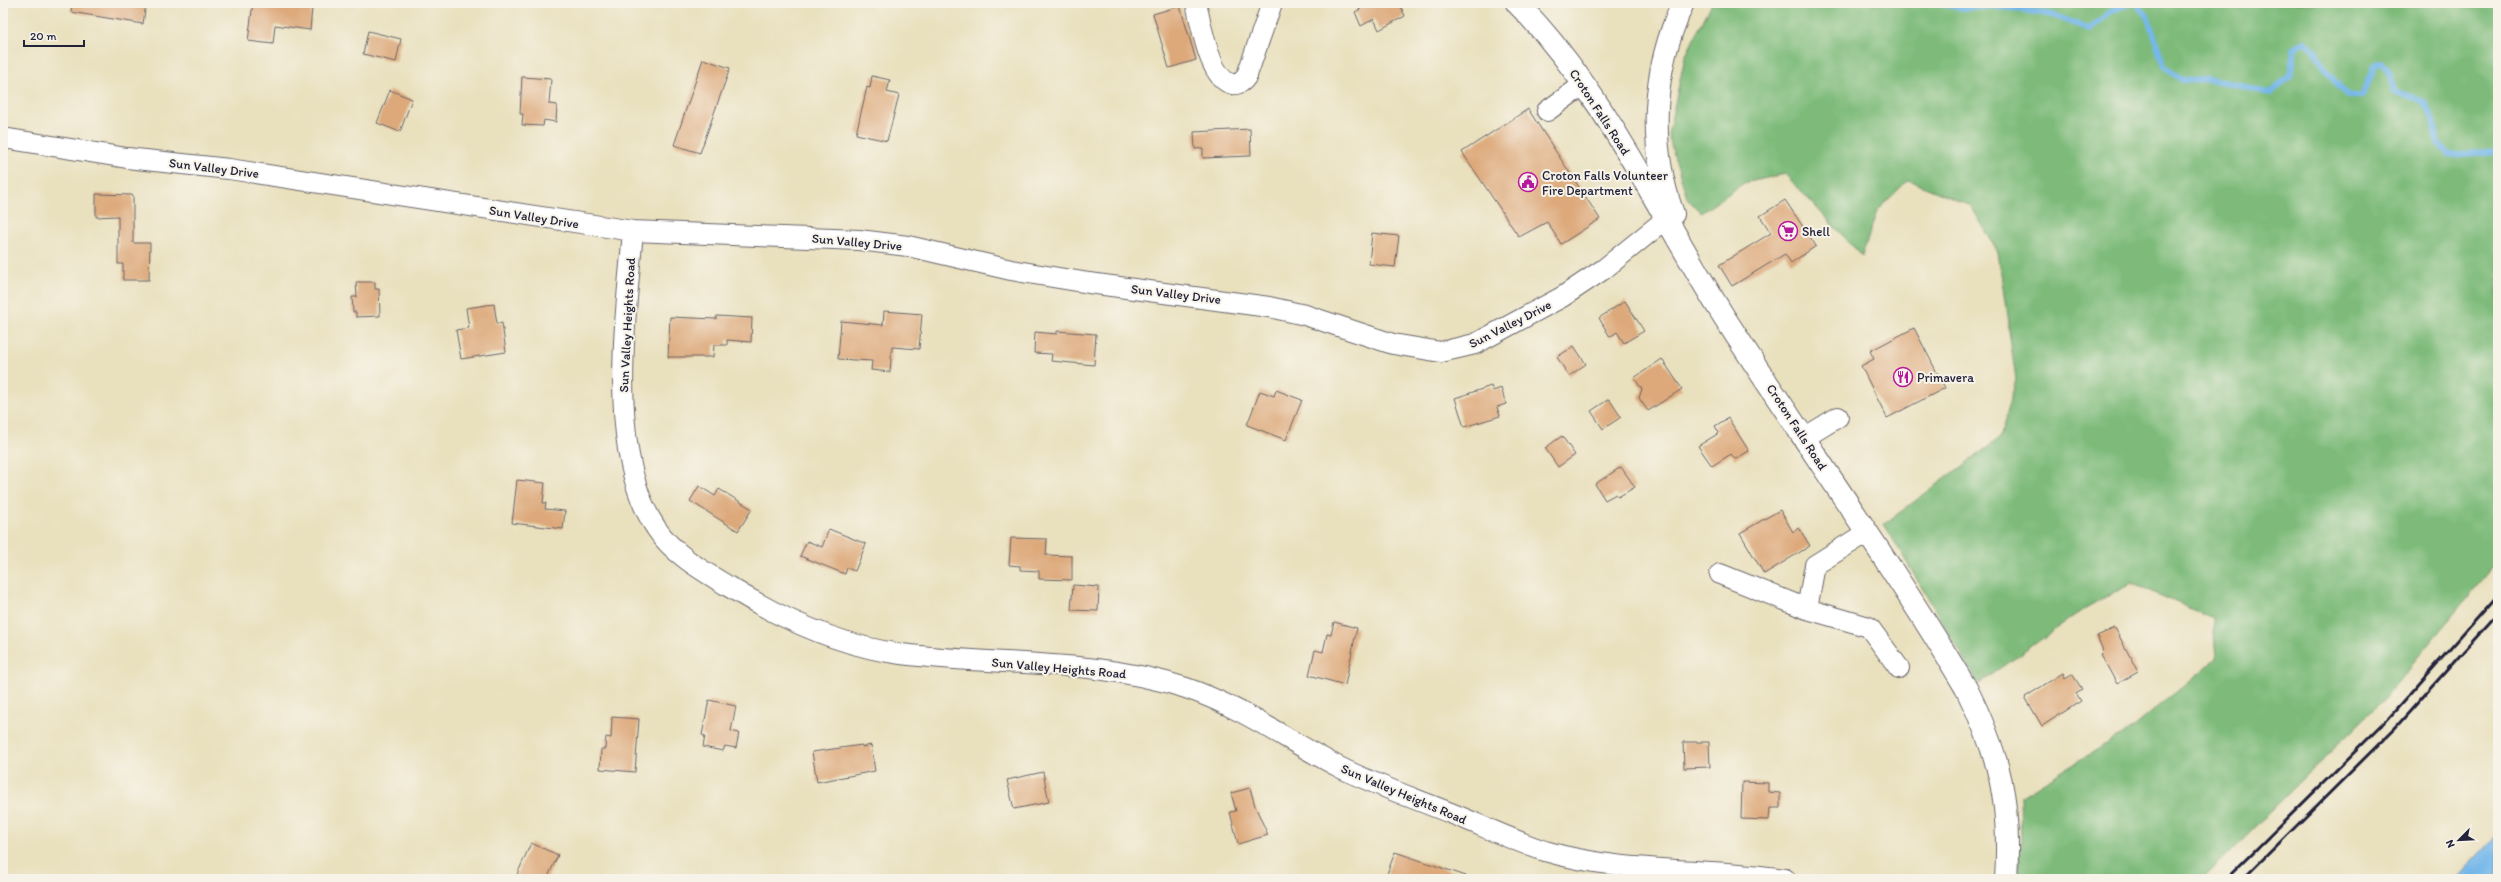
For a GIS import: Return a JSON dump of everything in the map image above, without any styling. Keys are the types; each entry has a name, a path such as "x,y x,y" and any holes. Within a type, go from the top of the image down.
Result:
{"main road":[{"name":"Croton Falls Road","path":"1517,3 1538,24 1583,85 1688,257 1946,655 1982,721 1995,752 2007,818 2006,879"},
{"path":"1683,3 1670,34 1663,63 1657,95 1655,131 1659,166 1669,204 1688,257"}],"street":[{"path":"1196,3 1210,59 1215,70 1227,82 1235,84 1244,80 1247,75 1272,3"},
{"path":"1547,111 1583,85"},
{"name":"Sun Valley Drive","path":"3,138 127,158 229,169 633,231 859,240 908,246 1011,270 1269,307 1305,315 1393,344 1441,352 1476,344 1562,297 1604,269 1666,219"},
{"name":"Sun Valley Heights Road","path":"633,231 624,343 622,390 634,475 644,505 656,529 674,549 701,570 771,611 857,644 899,654 1101,670 1150,678 1189,689 1232,707 1340,767 1375,784 1545,851 1618,866 1785,879"},
{"path":"1804,438 1838,417"},
{"path":"1807,609 1815,565 1866,533"},
{"path":"1720,574 1807,609 1869,627 1898,668"}],"green space":[{"path":"1712,3 2498,3 2498,562 2382,701 2202,879 2017,879 2021,840 2020,797 2134,727 2216,659 2213,618 2131,583 2075,615 1979,684 1884,524 2000,438 2016,380 1998,252 1971,206 1908,180 1877,211 1862,256 1785,174 1744,183 1701,213 1687,198 1668,135 1685,57"}],"water":[{"path":"2498,834 2498,879 2455,879"}],"building":[{"path":"72,3 146,3 143,24 71,12"},
{"path":"253,3 276,3 312,8 310,30 275,25 273,44 248,41"},
{"path":"1365,3 1404,3 1400,5 1405,16 1379,30 1374,19 1361,26 1355,12 1366,6"},
{"path":"1180,6 1196,60 1169,68 1153,14"},
{"path":"368,31 401,39 396,62 363,54"},
{"path":"703,59 730,68 700,153 674,145"},
{"path":"872,76 890,80 887,92 899,95 887,141 856,134 867,87 870,88"},
{"path":"522,77 551,79 549,104 557,105 556,122 544,120 543,126 522,125 523,114 520,114"},
{"path":"390,90 412,99 400,132 377,123"},
{"name":"Croton Falls Volunteer Fire Department","path":"1528,109 1600,219 1561,244 1547,222 1519,237 1462,152"},
{"path":"1250,129 1251,155 1249,156 1203,158 1203,148 1195,149 1194,132"},
{"path":"96,194 133,195 133,243 150,243 149,280 123,280 123,264 118,264 118,216 96,217"},
{"path":"1785,200 1816,246 1791,263 1785,254 1732,286 1719,265 1771,233 1760,216"},
{"path":"1372,233 1399,236 1395,267 1369,264"},
{"path":"356,282 375,282 375,289 379,289 380,316 356,317 356,312 353,312 352,297 357,297"},
{"path":"1625,301 1644,331 1624,343 1617,332 1610,337 1599,318"},
{"path":"494,304 497,324 502,323 506,352 461,359 456,330 469,328 466,308"},
{"path":"884,311 922,314 919,349 892,347 890,372 871,370 872,361 838,359 841,321 883,325"},
{"path":"717,316 752,318 751,342 727,340 727,345 714,345 713,357 668,357 670,317 716,319"},
{"name":"Primavera","path":"1914,328 1945,388 1887,418 1861,366 1874,359 1870,351"},
{"path":"1057,331 1096,334 1094,365 1051,361 1052,354 1034,353 1035,332 1057,334"},
{"path":"1574,346 1586,364 1569,376 1557,357"},
{"path":"1662,359 1682,389 1648,411 1639,398 1642,389 1634,378"},
{"path":"1491,386 1493,391 1501,388 1506,404 1497,407 1500,416 1464,427 1455,398"},
{"path":"1276,390 1302,400 1286,440 1247,425 1260,391 1274,396"},
{"path":"1609,399 1621,417 1603,429 1591,411"},
{"path":"1728,418 1749,451 1735,459 1731,454 1712,466 1698,446 1719,433 1715,426"},
{"path":"1562,436 1575,455 1558,467 1545,448"},
{"path":"1621,467 1635,487 1618,497 1616,494 1605,500 1595,484"},
{"path":"517,480 545,483 543,503 546,503 545,509 565,511 563,529 512,523"},
{"path":"699,486 715,496 719,489 752,509 738,531 690,501"},
{"path":"1780,510 1793,532 1799,528 1810,546 1764,574 1740,533"},
{"path":"829,529 866,544 855,571 847,568 845,574 800,556 807,541 822,547"},
{"path":"1011,538 1047,539 1046,555 1072,556 1072,580 1039,579 1039,571 1020,570 1020,566 1009,565"},
{"path":"1073,585 1099,587 1098,611 1071,610"},
{"path":"1334,622 1357,628 1345,685 1309,675 1315,650 1323,652 1327,634 1331,635"},
{"path":"2115,628 2138,672 2117,684 2101,655 2104,653 2097,636"},
{"path":"2063,673 2065,678 2072,674 2082,689 2076,693 2081,701 2042,726 2025,697"},
{"path":"709,700 736,706 731,731 739,733 736,748 725,746 723,751 703,747 705,736 702,735"},
{"path":"612,717 639,719 635,772 600,769 601,749 605,749 606,737 611,738"},
{"path":"1683,742 1709,742 1710,767 1684,768"},
{"path":"862,745 862,747 871,745 875,771 817,782 812,752"},
{"path":"1043,772 1049,802 1014,809 1007,780"},
{"path":"1742,782 1768,783 1768,792 1780,793 1780,808 1770,808 1769,820 1741,819"},
{"path":"1250,788 1255,806 1268,835 1238,844 1230,812 1236,811 1231,793"},
{"path":"531,843 558,855 547,879 515,879"},
{"path":"1395,852 1466,876 1466,879 1403,879 1387,874"}],"waterway":[{"path":"1937,3 1963,8 1999,6 2053,15 2089,29 2113,10 2132,3"},
{"path":"2136,3 2147,15 2164,66 2182,80 2211,79 2270,93 2290,76 2294,49 2305,41 2315,50 2324,69 2348,96 2363,96 2375,65 2381,62 2389,73 2394,90 2425,102 2434,121 2438,143 2450,155 2498,151"}],"railway":[{"path":"2226,879 2387,720 2498,595"},
{"path":"2243,879 2395,728 2498,613"}],"place":[{"name":"Croton Falls Volunteer Fire Department","path":"1528,182"},
{"name":"Shell","path":"1788,231"},
{"name":"Primavera","path":"1903,377"}]}
